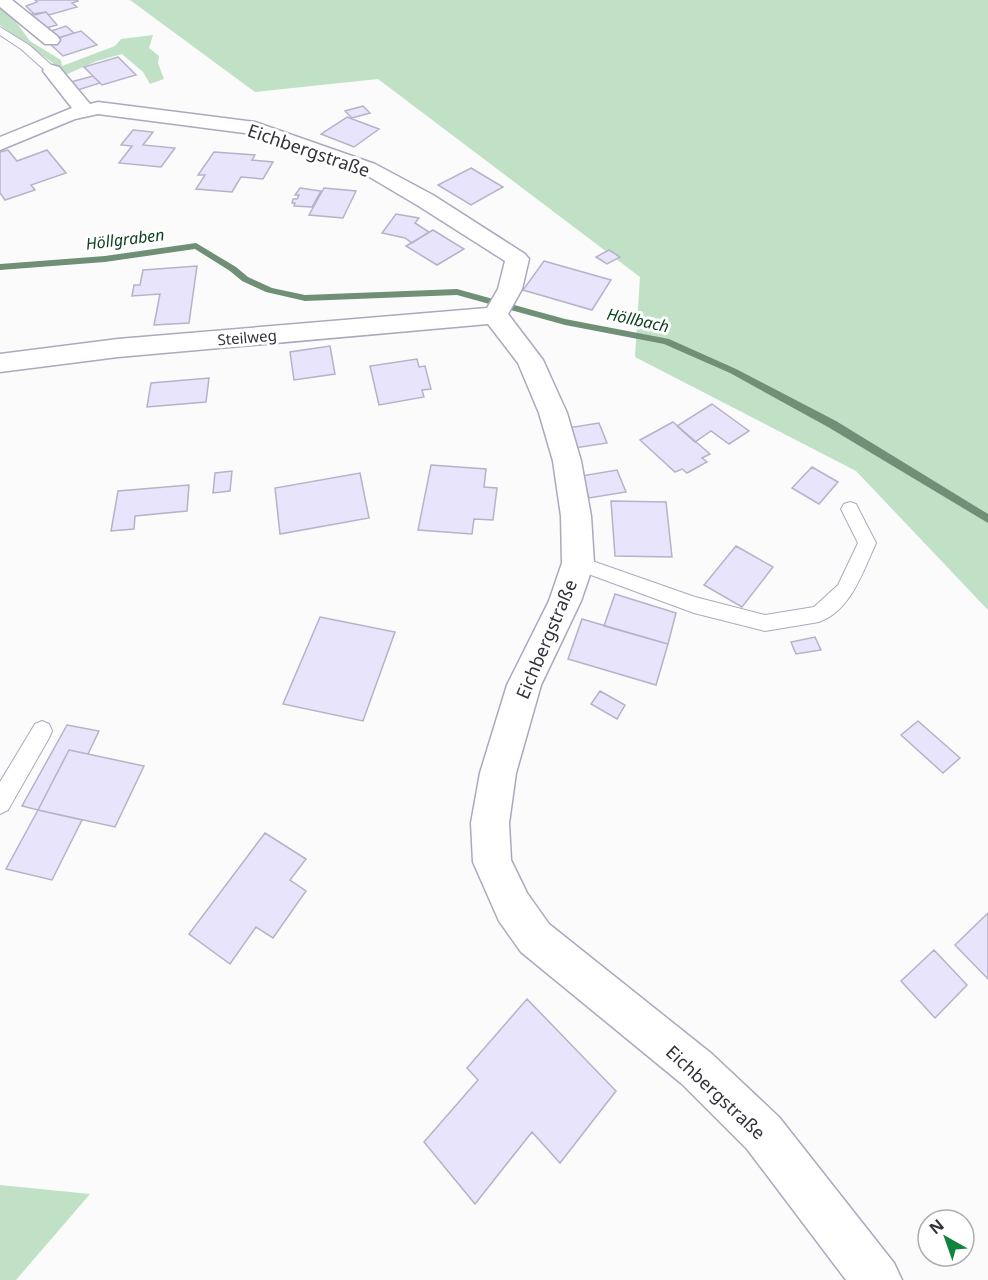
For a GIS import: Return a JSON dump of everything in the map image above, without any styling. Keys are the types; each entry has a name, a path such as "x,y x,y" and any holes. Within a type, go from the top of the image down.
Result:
{"street":[{"path":"2,0 51,40"},
{"path":"52,71 85,111"},
{"name":"Eichbergstraße","path":"0,144 68,115 98,108 255,128 368,168 425,200 517,259 501,304 530,360 553,413 567,461 575,505 578,563 565,601 524,685 498,773 490,823 492,861 513,907 535,938 697,1069 763,1133 877,1280"},
{"name":"Steilweg","path":"0,363 31,357 501,304"}],"lane":[{"path":"0,30 25,47 52,71"},
{"path":"578,563 694,605 765,623 819,614 845,590 867,543 850,509"},
{"path":"0,803 42,731"}],"green space":[{"path":"130,0 988,0 988,610 856,471 635,357 640,277 378,79 255,92"},
{"path":"0,8 14,19 30,41 61,60 62,66 115,46 121,39 153,35 149,48 159,56 158,63 164,79 150,84 143,72 122,54 97,61 65,75 53,63 0,25"},
{"path":"0,1185 90,1194 16,1280 0,1280"}],"building":[{"path":"35,0 78,1 72,3 77,7 49,15 46,12 35,15 26,6 37,2"},
{"path":"46,12 57,25 38,30 25,15"},
{"path":"66,26 74,33 53,40 45,33"},
{"path":"81,31 97,45 63,56 47,41"},
{"path":"118,57 136,75 102,85 84,67"},
{"path":"93,76 100,83 78,90 71,82"},
{"path":"363,106 370,113 352,118 345,111"},
{"path":"347,117 379,129 354,147 321,134"},
{"path":"133,130 153,132 143,145 175,148 161,167 119,163 132,146 121,145"},
{"path":"8,150 17,161 47,150 66,173 31,185 35,190 5,200 0,193 0,152"},
{"path":"214,152 255,155 252,160 273,162 263,179 241,177 232,192 196,189 205,175 198,175"},
{"path":"471,168 503,187 471,205 438,185"},
{"path":"300,188 321,191 312,207 294,206 295,203 292,203 293,199 297,199 299,195 295,195"},
{"path":"324,188 356,191 343,218 309,215"},
{"path":"396,214 419,218 415,223 429,232 412,243 405,238 382,233"},
{"path":"433,230 464,249 437,265 406,246"},
{"path":"609,250 620,257 607,264 596,257"},
{"path":"544,261 611,280 592,310 523,290"},
{"path":"197,266 189,323 154,325 160,294 132,296 134,285 140,285 143,270"},
{"path":"330,346 335,374 294,380 290,352"},
{"path":"417,359 419,367 425,366 431,389 422,390 424,397 379,405 370,366"},
{"path":"209,378 206,402 147,407 151,383"},
{"path":"712,404 749,431 729,444 711,431 695,442 677,426"},
{"path":"673,422 710,454 702,458 707,462 687,473 682,469 675,472 640,440"},
{"path":"599,423 607,443 575,448 567,428"},
{"path":"431,465 486,469 484,487 497,488 493,520 474,519 472,534 418,530"},
{"path":"812,467 838,482 819,504 792,488"},
{"path":"617,470 626,492 589,498 581,476"},
{"path":"232,471 230,491 213,493 215,473"},
{"path":"360,473 369,518 280,534 275,488"},
{"path":"189,485 187,511 135,516 134,529 111,531 118,491"},
{"path":"611,501 666,502 672,557 615,556"},
{"path":"736,546 773,567 742,607 704,585"},
{"path":"615,594 676,613 668,644 604,626"},
{"path":"320,617 395,632 363,721 283,704"},
{"path":"582,619 668,644 656,685 568,659"},
{"path":"815,637 821,650 796,654 791,642"},
{"path":"600,691 625,705 617,719 591,704"},
{"path":"918,721 960,758 943,773 901,735"},
{"path":"67,725 99,731 88,754 69,750 38,810 22,806"},
{"path":"69,750 144,766 115,827 38,810"},
{"path":"38,810 82,820 52,880 6,869"},
{"path":"265,833 306,859 290,880 306,891 273,938 256,927 230,964 189,934"},
{"path":"988,913 988,979 955,945"},
{"path":"934,950 967,985 935,1018 901,981"},
{"path":"527,999 616,1091 560,1163 532,1132 475,1204 424,1142 478,1080 467,1068"}],"waterway":[{"name":"Höllbach","path":"0,267 105,259 196,246 245,279 269,290 305,298 457,292 565,322 666,341 733,371 832,424 988,519"}],"water label":[{"name":"Höllgraben","path":"125,239"}]}
